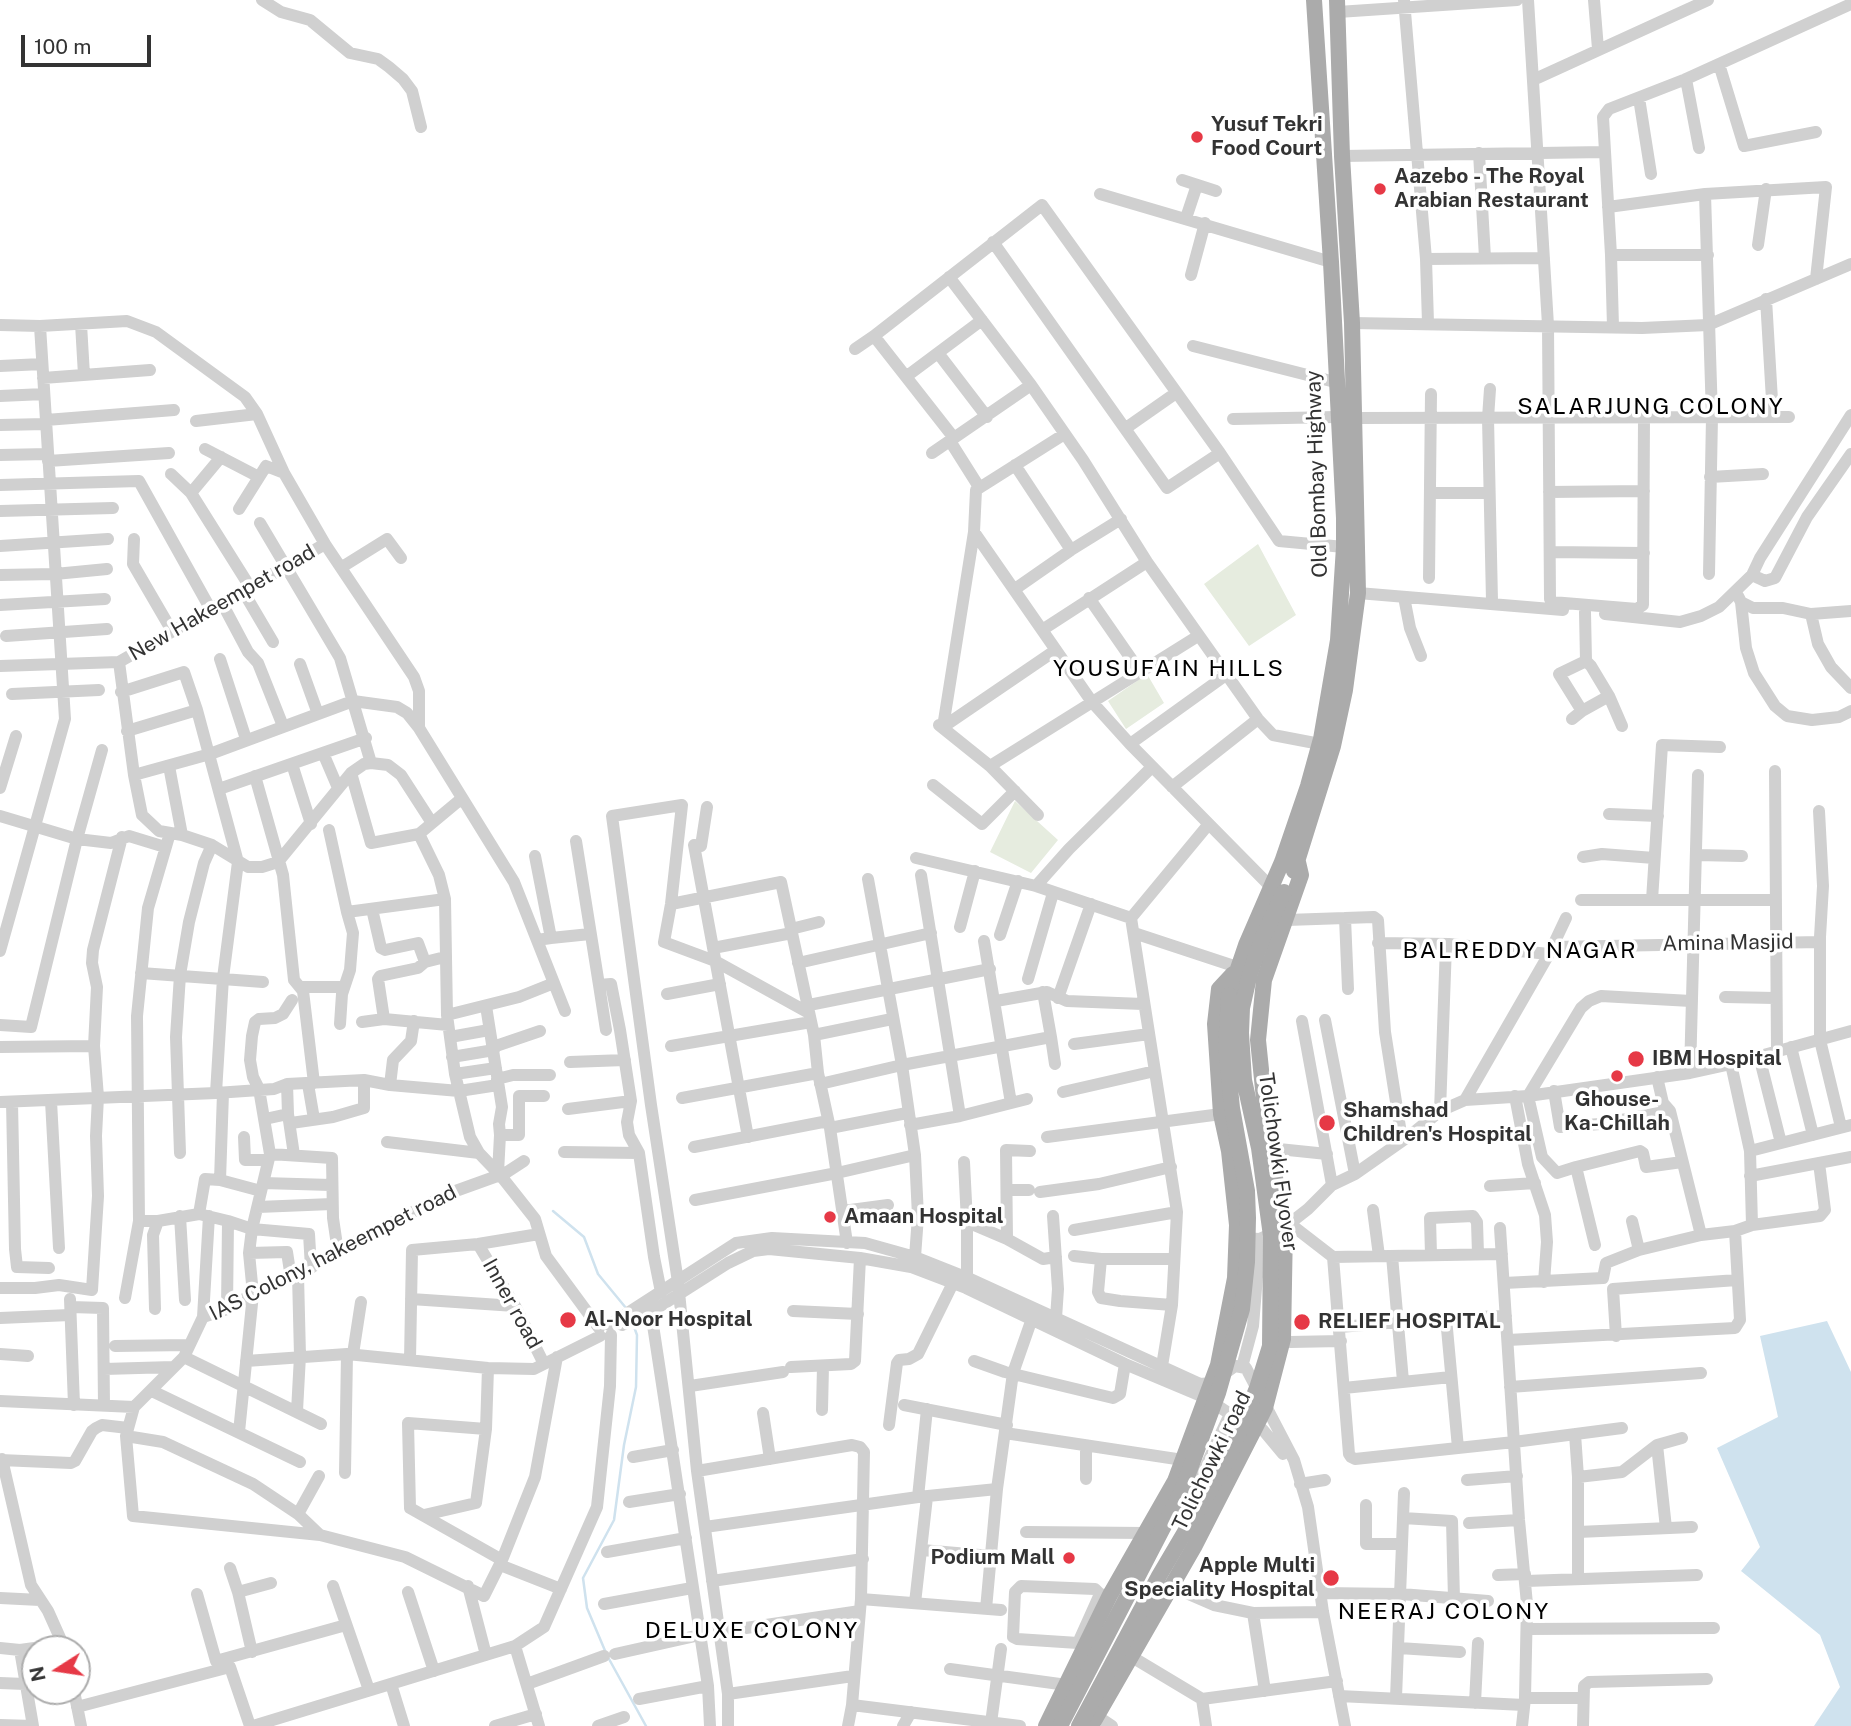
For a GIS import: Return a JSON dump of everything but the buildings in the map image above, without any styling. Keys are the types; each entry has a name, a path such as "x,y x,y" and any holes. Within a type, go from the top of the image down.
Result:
{"main road":[{"name":"Old Bombay Highway","path":"1236,970 1277,889 1282,862 1320,744 1338,640 1344,547 1331,261 1314,0"},
{"name":"Old Bombay Highway","path":"1298,862 1333,747 1345,690 1357,593 1352,323 1342,156 1338,6"},
{"name":"Tolichowki Flyover","path":"1079,1726 1159,1576 1228,1459 1257,1388 1270,1346 1271,1236 1259,1148 1244,1080 1242,1008 1250,973 1277,889 1298,862"},
{"name":"Tolichowki road","path":"1094,1721 1194,1547 1265,1408 1283,1339 1287,1225 1269,1148 1258,1040 1265,981 1301,875 1298,862"},
{"name":"Tolichowki Flyover","path":"1060,1726 1181,1493 1218,1393 1242,1309 1248,1243 1247,1191 1228,1070 1226,1018 1236,970"},
{"name":"Tolichowki road","path":"1046,1726 1067,1685 1105,1594 1146,1533 1175,1481 1218,1364 1235,1278 1237,1238 1229,1152 1221,1114 1216,1065 1215,1006 1219,989 1236,970"},
{"path":"1175,1481 1220,1495"}],"street":[{"path":"262,0 281,12 310,20 350,53 378,59 389,67 403,79 411,91 421,127"},
{"path":"1338,6 1517,0"},
{"path":"1528,0 1548,325 1552,603 1637,609 1643,606 1644,417"},
{"path":"1594,0 1598,49"},
{"path":"1533,80 1708,0"},
{"path":"1405,4 1426,258 1428,323"},
{"path":"1613,327 1612,256 1603,117 1609,109 1686,79 1851,4"},
{"path":"1719,64 1744,146 1816,132"},
{"path":"1686,79 1699,148"},
{"path":"1639,97 1651,174"},
{"path":"1342,156 1605,152"},
{"path":"1479,153 1485,258"},
{"path":"1182,180 1216,191"},
{"path":"1186,218 1197,185"},
{"path":"1608,207 1705,194 1826,187 1816,279"},
{"path":"1758,245 1766,189"},
{"path":"1100,194 1331,261"},
{"path":"1705,194 1712,417 1709,574"},
{"path":"855,349 1042,205 1220,453 1279,541 1344,547"},
{"path":"1191,275 1205,223"},
{"path":"993,242 1167,488 1220,453"},
{"path":"1612,256 1708,255"},
{"path":"1426,258 1544,258"},
{"path":"1352,323 1613,327 1708,325 1851,264"},
{"path":"949,277 1031,385 1147,562 1258,719 1273,735 1320,744"},
{"path":"1766,299 1773,417"},
{"path":"907,376 982,320"},
{"path":"0,325 40,327 127,321 156,332 246,397 257,414 284,473 325,544 414,677 419,691 419,728"},
{"path":"81,324 84,375"},
{"path":"0,951 65,719 40,327"},
{"path":"874,336 907,376 952,439 979,486"},
{"path":"1193,346 1335,382"},
{"path":"938,353 987,416"},
{"path":"0,366 42,364"},
{"path":"43,378 150,370"},
{"path":"932,453 1031,385"},
{"path":"1489,389 1492,601"},
{"path":"1126,428 1176,393"},
{"path":"0,396 44,394"},
{"path":"1429,578 1432,394"},
{"path":"0,425 174,410"},
{"path":"196,421 257,414"},
{"path":"1357,593 1680,622 1710,613 1738,597 1851,415"},
{"path":"1233,419 1337,417"},
{"path":"1354,418 1789,417"},
{"path":"941,726 974,532 975,494 979,486 1063,435"},
{"path":"205,449 259,477"},
{"path":"0,455 48,457 169,453"},
{"path":"1752,575 1765,582 1775,578 1807,517 1851,454"},
{"path":"191,493 221,457"},
{"path":"1015,465 1071,550"},
{"path":"239,509 266,466 284,473"},
{"path":"172,474 191,493 273,642"},
{"path":"1710,477 1763,474"},
{"path":"0,485 139,481 216,606 258,663 283,726"},
{"path":"1549,492 1644,491"},
{"path":"1430,492 1489,493"},
{"path":"0,511 113,508"},
{"path":"1015,589 1121,519"},
{"path":"260,523 340,658 366,738 371,763"},
{"path":"974,532 1092,702 1208,825 1277,889"},
{"path":"0,546 108,538"},
{"path":"134,539 133,564 172,631"},
{"path":"342,567 387,539 401,558"},
{"name":"New Hakeempet road","path":"114,662 325,544"},
{"path":"1550,552 1644,553"},
{"path":"1042,630 1147,562"},
{"path":"0,575 107,569"},
{"path":"1404,597 1410,628 1421,656"},
{"path":"1738,597 1753,608 1783,608 1811,614 1851,611"},
{"path":"1738,597 1746,648 1754,673 1775,706 1787,716 1812,720 1839,717 1851,711"},
{"path":"1089,598 1141,673"},
{"path":"0,605 105,599"},
{"path":"1585,612 1586,661 1609,696 1622,726"},
{"path":"1811,614 1818,643 1831,667 1851,688"},
{"path":"6,636 107,629"},
{"path":"990,766 1198,636"},
{"path":"941,726 1056,650"},
{"path":"220,659 247,740"},
{"path":"1586,661 1559,674 1577,715 1609,696"},
{"path":"0,666 114,662 134,775 133,828 93,950 97,987 94,1046 98,1097 98,1196 92,1290 59,1285 0,1288"},
{"path":"300,664 318,714"},
{"path":"121,692 184,672 219,789 237,870 223,978 219,1093 220,1180"},
{"path":"1130,744 1226,674"},
{"path":"12,694 99,690"},
{"path":"134,775 209,754 354,701 397,707 407,713 419,728 514,882 565,1011"},
{"path":"127,732 197,710"},
{"path":"1172,787 1258,719"},
{"path":"941,726 990,766 1038,815"},
{"path":"0,788 16,736"},
{"path":"219,789 366,738"},
{"path":"1652,900 1662,745 1720,747"},
{"path":"0,1025 31,1027 77,839 102,750"},
{"path":"323,753 338,788"},
{"path":"292,764 311,824"},
{"path":"216,1661 230,1667 251,1726 273,1723 369,1690 515,1646 544,1627 597,1507 610,1386 606,1331 547,1256 536,1219 480,1153 470,1137 452,1057 445,957 445,899 426,829 401,775 388,765 363,764 352,778 338,788 281,867"},
{"path":"125,1298 139,1222 136,1016 148,908 170,839 169,766"},
{"path":"1036,886 1069,849 1152,767"},
{"path":"1775,771 1777,1051"},
{"path":"1689,1073 1698,775"},
{"path":"255,776 281,867 294,980 300,987 305,1004 314,1119"},
{"path":"352,778 371,843 426,829 461,799"},
{"path":"933,785 982,824 1015,791"},
{"path":"728,1726 727,1694 697,1471 679,1288 633,983 612,816 682,805 664,942 714,955 811,1019 892,1019"},
{"path":"707,807 701,846 694,845 748,1137"},
{"path":"1750,1151 1846,1126 1820,1040 1823,887 1819,811"},
{"path":"1609,814 1658,816"},
{"path":"0,816 77,839 111,843 133,828 152,826 170,839"},
{"path":"1131,918 1208,825"},
{"path":"133,828 211,848 237,870"},
{"path":"329,830 346,912 353,931 350,970 343,987 340,1024"},
{"path":"576,841 590,934 620,1030 631,1101 626,1122 628,1135 639,1153 661,1292"},
{"path":"180,1153 176,1037 180,975 189,922 204,863 211,848"},
{"path":"1583,858 1602,854 1654,858"},
{"path":"1697,855 1742,856"},
{"path":"535,856 551,938"},
{"path":"916,858 1036,886 1131,918"},
{"path":"237,870 248,867 281,867"},
{"path":"960,927 975,871"},
{"path":"921,875 960,1116"},
{"path":"868,879 902,1065 915,1155 918,1216 913,1262"},
{"path":"1000,935 1018,881"},
{"path":"671,904 781,882 811,1019 847,1243"},
{"path":"1028,979 1053,893"},
{"path":"346,912 445,899"},
{"path":"1581,900 1776,900"},
{"path":"1058,998 1091,904"},
{"path":"372,909 383,949 418,943 425,962"},
{"path":"1131,918 1177,1212 1172,1305 1162,1366"},
{"path":"1345,918 1348,989"},
{"path":"1287,920 1377,918 1385,1032 1402,1140"},
{"path":"1465,1101 1551,950 1566,918"},
{"path":"714,955 819,922"},
{"path":"353,931 375,926"},
{"path":"798,963 931,933"},
{"path":"1134,933 1236,970"},
{"path":"537,940 590,934"},
{"path":"985,941 996,1001 1000,1046 1012,1103"},
{"name":"Amina Masjid","path":"1378,943 1551,950 1820,942"},
{"path":"1440,1111 1446,945"},
{"path":"384,1019 378,979 380,976 418,968 425,962 445,957"},
{"path":"671,1046 730,1037 811,1019 886,989 990,969"},
{"path":"141,973 263,982"},
{"path":"605,985 633,983"},
{"path":"449,1026 486,1006 554,984"},
{"path":"605,985 606,1030"},
{"path":"667,994 720,985"},
{"path":"300,987 343,987"},
{"path":"1043,992 1055,1063"},
{"path":"996,1001 1051,992 1067,1001 1143,1004"},
{"path":"1544,1282 1547,1242 1545,1215 1528,1164 1521,1096 1581,1008 1589,1001 1601,996 1691,1001"},
{"path":"1725,997 1775,998"},
{"path":"239,1432 253,1294 249,1253 269,1157 265,1119 250,1059 255,1023 259,1019 275,1018 283,1014 292,1000"},
{"path":"486,1006 502,1107 499,1124 500,1175"},
{"path":"362,1022 384,1019 489,1030"},
{"path":"1325,1020 1355,1174"},
{"path":"390,1085 393,1060 411,1041 414,1021"},
{"path":"1301,1021 1332,1185"},
{"path":"620,1030 640,1028"},
{"path":"452,1057 494,1049 540,1031"},
{"path":"1237,1238 1260,1239 1287,1225 1332,1185 1355,1174 1440,1111 1465,1101 1689,1073 1851,1033"},
{"path":"1074,1044 1149,1034"},
{"path":"682,1098 739,1086 819,1078 951,1057 1051,1037"},
{"path":"0,1047 94,1046"},
{"path":"1791,1047 1813,1135"},
{"path":"1759,1056 1781,1143"},
{"path":"570,1062 625,1060"},
{"path":"1731,1064 1750,1151 1752,1225"},
{"path":"1063,1092 1155,1071"},
{"path":"455,1074 521,1079 537,1095 519,1096 519,1135 500,1135"},
{"path":"49,1268 17,1266 6,1102 219,1093 274,1089 287,1084 364,1080 459,1091 513,1074 551,1075"},
{"path":"1657,1077 1663,1104 1670,1111 1701,1235"},
{"path":"265,1119 314,1119 364,1108 364,1080"},
{"path":"287,1084 294,1155"},
{"path":"1554,1091 1560,1127 1600,1124 1670,1111"},
{"path":"1521,1096 1542,1157 1557,1173 1638,1146 1643,1152 1646,1167 1682,1163"},
{"path":"694,1147 829,1124 960,1116 1027,1099"},
{"path":"51,1101 59,1248"},
{"path":"568,1109 631,1101"},
{"path":"1047,1137 1221,1114"},
{"path":"244,1137 245,1160 294,1155 332,1158 332,1204 338,1252"},
{"path":"387,1142 480,1153"},
{"path":"1269,1148 1327,1154"},
{"path":"1007,1239 1006,1150 1030,1151"},
{"path":"564,1152 639,1153"},
{"path":"695,1200 915,1155"},
{"path":"1750,1176 1851,1157"},
{"name":"IAS Colony, hakeempet road","path":"134,1407 187,1351 203,1317 228,1309 253,1294 312,1268 450,1192 500,1175 524,1161"},
{"path":"964,1162 967,1283"},
{"path":"1504,1283 1604,1278 1606,1263 1639,1250 1701,1235 1735,1231 1752,1225 1823,1215 1825,1210 1819,1163"},
{"path":"1007,1190 1034,1191 1099,1184 1171,1167"},
{"path":"1576,1167 1595,1245"},
{"path":"203,1317 205,1179 262,1187 331,1185"},
{"path":"1490,1186 1535,1183"},
{"path":"258,1207 332,1204"},
{"path":"843,1211 888,1205"},
{"path":"1373,1210 1399,1322 1404,1381"},
{"path":"1074,1230 1177,1212"},
{"path":"139,1222 204,1215 253,1229 309,1234 312,1268"},
{"path":"180,1216 185,1300"},
{"path":"1053,1216 1058,1289 1056,1318"},
{"path":"1431,1255 1430,1218 1473,1216 1477,1222 1478,1254"},
{"path":"228,1220 228,1309"},
{"path":"155,1309 153,1235 158,1221"},
{"path":"1632,1221 1639,1250"},
{"path":"967,1222 1007,1239 1043,1259 1056,1257"},
{"path":"1287,1225 1333,1257 1502,1254"},
{"path":"1500,1228 1525,1577 1527,1629 1522,1726"},
{"path":"1508,1340 1735,1328 1740,1320 1735,1231"},
{"path":"410,1360 412,1250 478,1244 539,1234"},
{"path":"630,1316 651,1312 736,1243 772,1238 865,1243 1034,1313 1125,1364 1208,1390"},
{"path":"1241,1367 1255,1315 1260,1239"},
{"name":"Inner road","path":"478,1244 515,1306 544,1364"},
{"path":"0,1249 15,1249"},
{"path":"246,1361 350,1354 488,1368 534,1369 606,1331 661,1292 679,1288 753,1251 769,1249 913,1262 953,1283 967,1283"},
{"path":"249,1253 287,1252 294,1277 300,1356 296,1411"},
{"path":"1074,1256 1101,1259 1174,1259"},
{"path":"1333,1257 1351,1457 1355,1459 1458,1448 1622,1428"},
{"path":"690,1386 787,1369 851,1364 855,1361 860,1258"},
{"path":"1101,1259 1098,1292 1101,1297 1172,1305"},
{"path":"1616,1336 1613,1289 1737,1280"},
{"path":"889,1424 897,1363 918,1354 953,1283"},
{"path":"70,1288 74,1405"},
{"path":"411,1299 515,1306"},
{"path":"345,1472 350,1354 361,1302"},
{"path":"0,1318 103,1308 104,1406"},
{"path":"793,1311 858,1314"},
{"path":"651,1312 708,1686 710,1726"},
{"path":"1034,1313 1056,1318 1200,1384 1230,1414 1269,1435 1295,1469"},
{"path":"986,1609 997,1489 1013,1373 1034,1313"},
{"path":"1340,1327 1506,1316"},
{"path":"1446,1318 1458,1448"},
{"path":"1283,1339 1290,1342 1341,1341"},
{"path":"115,1346 187,1351 243,1386 321,1424"},
{"path":"0,1354 28,1356"},
{"path":"0,1401 134,1407 127,1432 133,1516 320,1535 405,1557 484,1596 501,1562 535,1477 557,1357"},
{"path":"974,1360 1013,1373 1113,1398 1120,1394 1125,1364"},
{"path":"822,1366 822,1410"},
{"path":"104,1369 173,1367"},
{"path":"1208,1390 1228,1369 1241,1367 1250,1374 1265,1408 1294,1460 1308,1507 1323,1612 1345,1726"},
{"path":"424,1515 476,1503 486,1429 488,1368"},
{"path":"1510,1387 1701,1373"},
{"path":"1344,1388 1451,1377"},
{"path":"152,1391 300,1462"},
{"path":"904,1405 1086,1447 1183,1460"},
{"path":"915,1603 922,1550 927,1409"},
{"path":"763,1413 770,1459"},
{"path":"1196,1487 1230,1414"},
{"path":"486,1429 408,1423 411,1508 501,1562 561,1589"},
{"path":"58,1635 31,1584 1,1460 71,1463 75,1461 92,1432 102,1425 163,1442 253,1484 298,1514 320,1535"},
{"path":"1575,1434 1578,1477 1578,1579"},
{"path":"1578,1477 1622,1472 1657,1445 1682,1438"},
{"path":"697,1471 852,1445 864,1452 861,1605 848,1726"},
{"path":"1657,1445 1666,1528"},
{"path":"1086,1447 1086,1479"},
{"path":"633,1457 673,1450"},
{"path":"298,1514 319,1476"},
{"path":"1467,1480 1517,1476"},
{"path":"1300,1484 1325,1480"},
{"path":"705,1527 997,1489"},
{"path":"1396,1699 1404,1493"},
{"path":"629,1502 680,1494"},
{"path":"1366,1505 1366,1544 1402,1544"},
{"path":"1403,1518 1452,1521 1454,1599"},
{"path":"1469,1523 1519,1521"},
{"path":"1578,1532 1692,1527"},
{"path":"1026,1532 1146,1533"},
{"path":"607,1552 686,1538"},
{"path":"922,1550 991,1556"},
{"path":"712,1581 863,1559"},
{"path":"229,1568 238,1592 252,1652"},
{"path":"1498,1575 1578,1579 1697,1575"},
{"path":"238,1592 271,1583"},
{"path":"333,1586 369,1690"},
{"path":"468,1586 486,1655"},
{"path":"1082,1644 1013,1637 1015,1592 1021,1586 1095,1589 1105,1594"},
{"path":"604,1604 692,1588"},
{"path":"1177,1589 1214,1605 1253,1613 1323,1612"},
{"path":"408,1592 434,1671"},
{"path":"1320,1593 1401,1594 1488,1601"},
{"path":"197,1594 216,1661"},
{"path":"0,1598 40,1600"},
{"path":"719,1632 861,1605 915,1603 1001,1610"},
{"path":"1253,1613 1265,1690"},
{"path":"216,1661 346,1625"},
{"path":"1527,1629 1714,1628"},
{"path":"527,1684 610,1655 700,1634"},
{"path":"1475,1703 1478,1643"},
{"path":"495,1726 537,1720 515,1646"},
{"path":"0,1648 20,1650 21,1657"},
{"path":"1399,1648 1460,1652"},
{"path":"991,1723 1001,1650"},
{"path":"1132,1657 1202,1699 1336,1681"},
{"path":"81,1726 77,1707 230,1667"},
{"path":"950,1669 1067,1685"},
{"path":"727,1694 853,1676"},
{"path":"1583,1726 1584,1686 1589,1682 1707,1679"},
{"path":"0,1683 21,1684"},
{"path":"391,1684 404,1726"},
{"path":"639,1699 708,1686"},
{"path":"1339,1696 1475,1703 1583,1698"},
{"path":"1202,1699 1206,1726"},
{"path":"0,1726 33,1726 29,1705"},
{"path":"852,1705 970,1723 1020,1726"},
{"path":"903,1726 911,1712"},
{"path":"600,1726 624,1717"},
{"path":"1094,1721 1112,1726"}],"shaded area":[{"path":"1258,544 1296,615 1249,646 1204,584"},
{"path":"1147,674 1164,703 1126,729 1108,701"},
{"path":"1015,801 1058,840 1031,873 990,852"}],"water":[{"path":"1827,1321 1851,1372 1851,1726 1814,1726 1840,1687 1820,1635 1741,1571 1760,1547 1717,1448 1778,1417 1760,1336"}],"waterway":[{"path":"553,1211 584,1237 598,1274 626,1308"},
{"path":"606,1653 587,1608 583,1578 614,1520 624,1445 636,1387 637,1335 633,1324"},
{"path":"609,1659 646,1726"}],"place":[{"name":"Yusuf Tekri Food Court","path":"1197,137"},
{"name":"Aazebo - The Royal Arabian Restaurant","path":"1380,189"},
{"name":"IBM Hospital","path":"1636,1059"},
{"name":"Ghouse- Ka-Chillah","path":"1617,1076"},
{"name":"Shamshad Children's Hospital","path":"1327,1123"},
{"name":"Amaan Hospital","path":"830,1217"},
{"name":"Al-Noor Hospital","path":"568,1320"},
{"name":"RELIEF HOSPITAL","path":"1302,1322"},
{"name":"Podium Mall","path":"1069,1558"},
{"name":"Apple Multi Speciality Hospital","path":"1331,1578"}],"district":[{"name":"SALARJUNG COLONY","path":"1651,407"},
{"name":"YOUSUFAIN HILLS","path":"1169,669"},
{"name":"BALREDDY NAGAR","path":"1520,951"},
{"name":"NEERAJ COLONY","path":"1444,1612"},
{"name":"DELUXE COLONY","path":"752,1631"}]}
